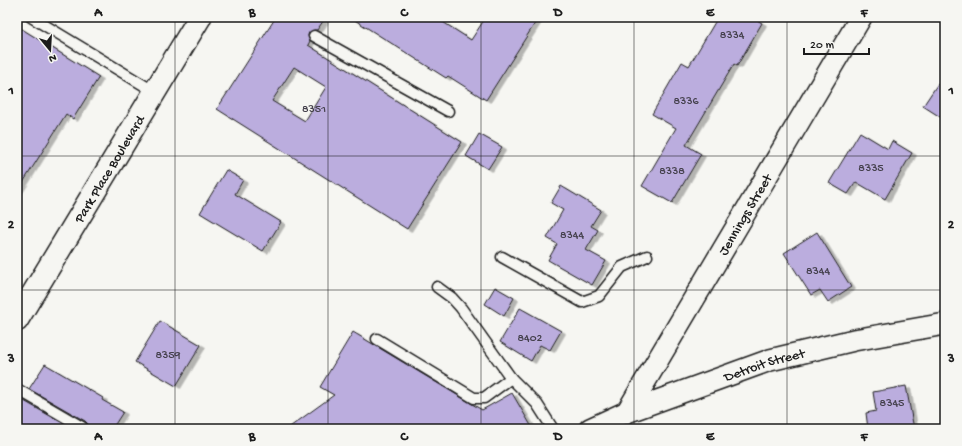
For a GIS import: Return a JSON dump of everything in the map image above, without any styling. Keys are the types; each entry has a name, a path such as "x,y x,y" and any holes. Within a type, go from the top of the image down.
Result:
{"street":[{"name":"Park Place Boulevard","path":"17,318 200,17"},
{"name":"Jennings Street","path":"627,412 861,17"},
{"name":"Detroit Street","path":"590,429 627,412 770,360 854,340 945,324"}],"lane":[{"path":"30,17 155,92"},
{"path":"314,36 448,112"},
{"path":"502,257 582,302 600,296 622,267 647,256"},
{"path":"436,287 452,298 461,308 511,378 537,404 553,429"},
{"path":"377,339 474,398 484,398 511,378"},
{"path":"17,389 82,427"}],"building":[{"path":"276,17 326,17 317,30 309,33 308,36 310,41 308,45 462,142 407,229 217,109","holes":["294,67 326,87 305,121 272,101"]},
{"path":"350,17 435,17 471,40 486,17 539,17 486,100 448,76 446,78"},
{"path":"718,17 752,17 762,23 737,66 734,64 686,145 701,154 672,203 642,186 676,128 652,114 682,62 689,66"},
{"path":"17,26 99,77 73,119 66,114 17,192"},
{"path":"945,73 945,120 923,106"},
{"path":"860,132 888,149 892,141 912,153 885,199 856,182 848,194 829,183"},
{"path":"479,134 502,147 488,169 466,156"},
{"path":"226,170 243,180 235,194 281,222 263,251 200,213"},
{"path":"561,186 601,210 591,226 598,230 586,250 606,261 592,285 548,260 557,244 547,238 563,210 551,203"},
{"path":"817,232 851,287 828,302 820,290 811,295 784,253"},
{"path":"495,287 514,298 504,316 485,304"},
{"path":"520,308 561,331 550,350 540,345 531,361 500,342"},
{"path":"160,321 201,345 176,386 135,362"},
{"path":"353,332 482,410 512,393 533,429 287,429 334,395 320,387"},
{"path":"45,364 103,398 102,400 123,412 112,429 88,429 88,424 85,421 29,389"},
{"path":"906,386 914,429 868,429 866,413 876,411 873,392"},
{"path":"17,397 73,429 17,429"}]}
